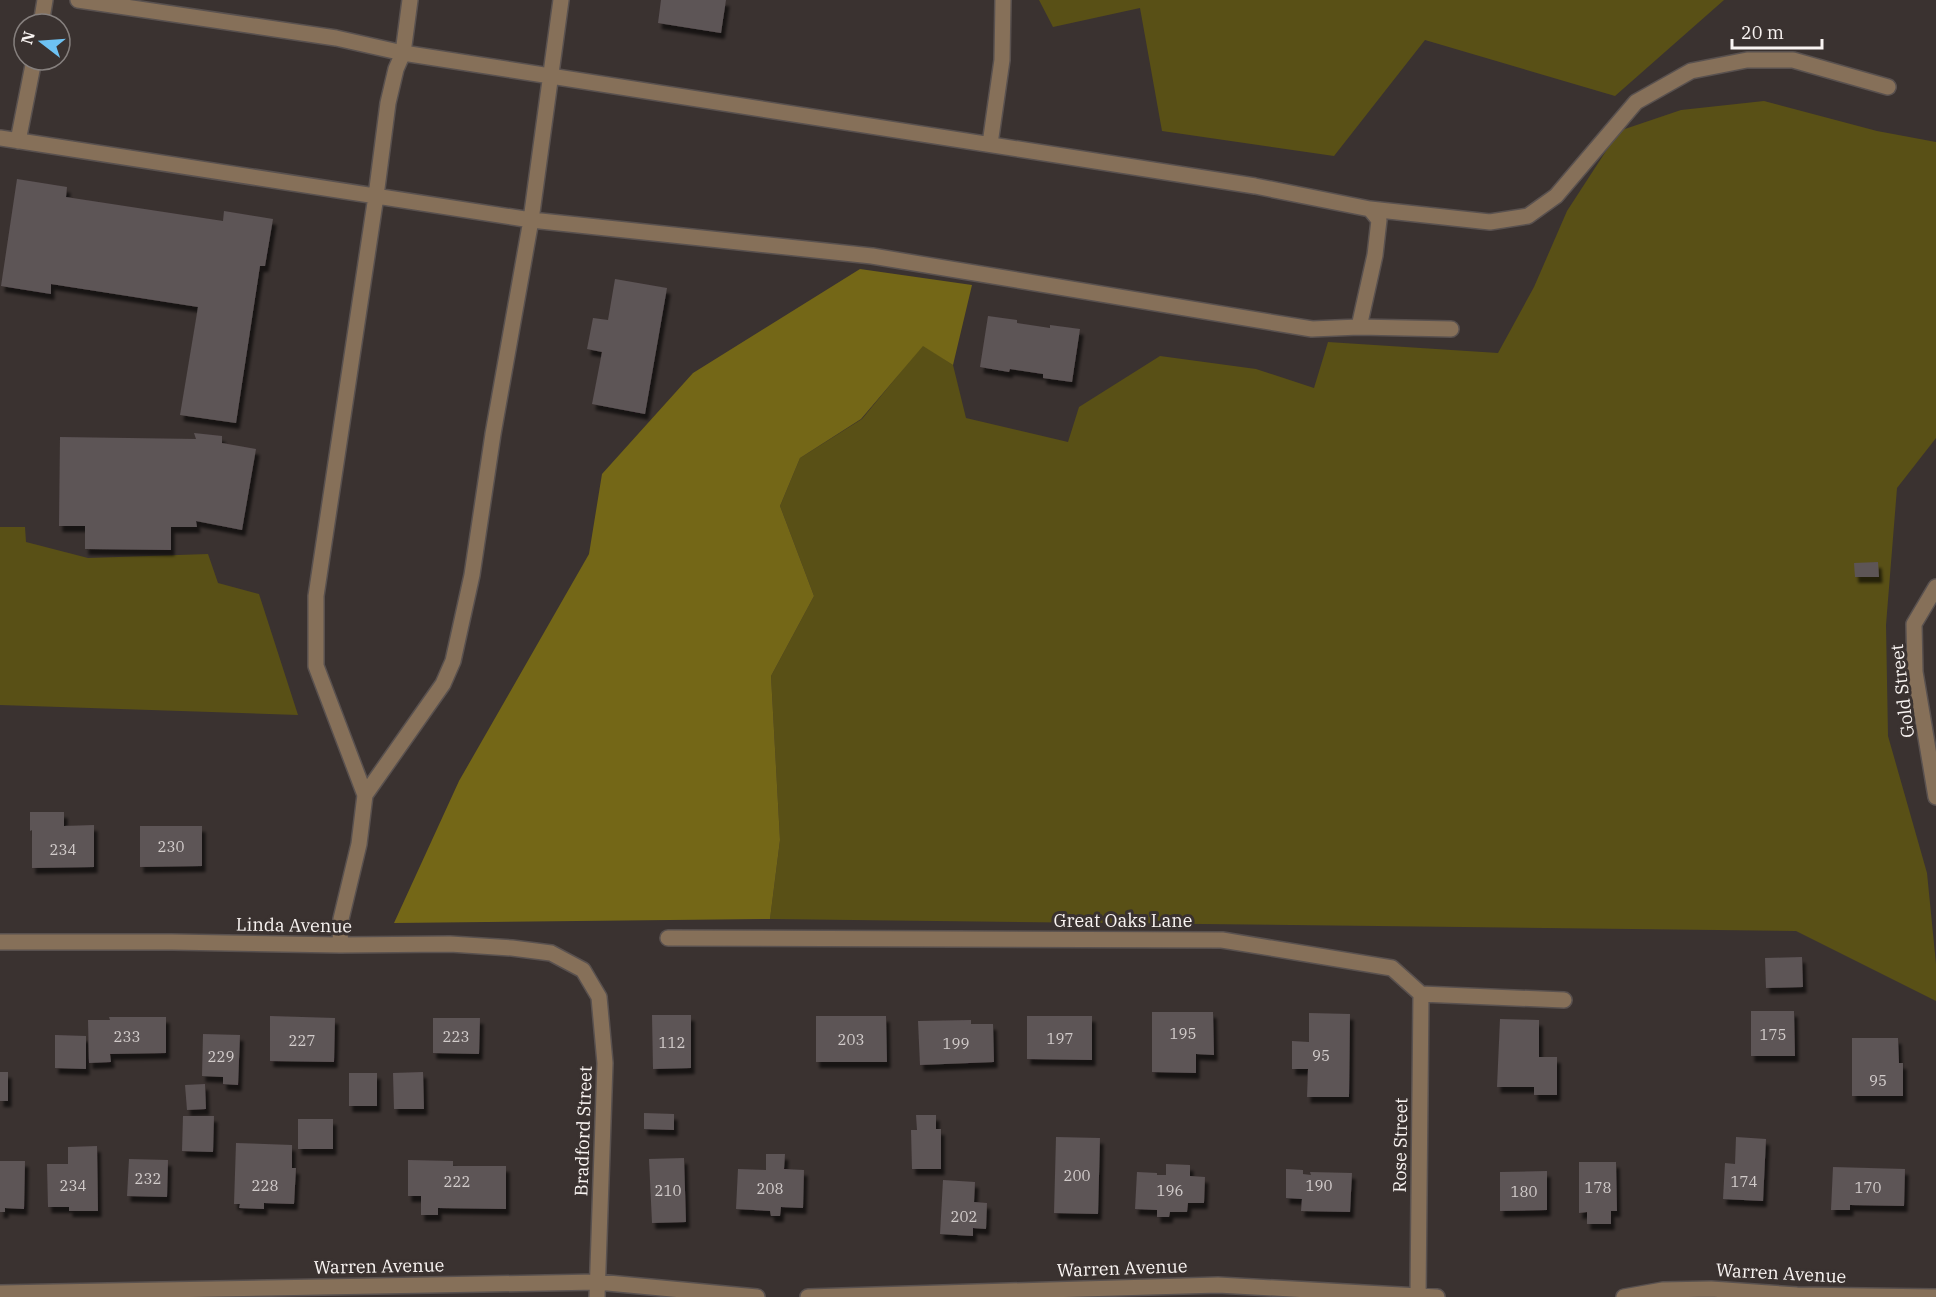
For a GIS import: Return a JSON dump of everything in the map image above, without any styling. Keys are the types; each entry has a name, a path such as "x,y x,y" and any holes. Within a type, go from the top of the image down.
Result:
{"street":[{"path":"78,0 336,38 403,53 551,77 1255,186 1370,209 1490,222 1528,216 1556,196 1636,102 1691,71 1747,60 1793,60 1888,87"},
{"path":"365,795 316,666 316,596 388,103 396,69 403,53 410,0"},
{"path":"340,945 341,919 358,844 365,795 442,684 453,661 472,575 493,434 531,220 561,0"},
{"path":"990,144 1002,60 1003,0"},
{"path":"18,141 32,72"},
{"path":"0,138 531,220 872,256 1312,329 1359,327 1451,329"},
{"path":"1359,327 1375,255 1379,220 1370,209"},
{"name":"Gold Street","path":"1936,587 1914,624 1914,633 1915,672 1936,797"},
{"name":"Great Oaks Lane","path":"669,938 1222,940 1392,968 1421,994"},
{"name":"Linda Avenue","path":"0,942 450,944 551,953 583,970"},
{"name":"Bradford Street","path":"583,970 599,997 605,1063 597,1289"},
{"path":"1421,994 1564,1000"},
{"name":"Rose Street","path":"1418,1297 1421,994"},
{"name":"Warren Avenue","path":"808,1297 1218,1285 1437,1297"},
{"name":"Warren Avenue","path":"0,1293 597,1289 757,1297"},
{"name":"Warren Avenue","path":"1624,1297 1663,1290 1711,1289 1797,1295 1936,1297"}],"shaded area":[{"path":"1039,0 1724,0 1615,96 1425,40 1334,156 1162,131 1140,8 1053,27"},
{"path":"1764,101 1877,131 1936,142 1936,438 1897,488 1886,625 1888,736 1927,873 1936,964 1936,1001 1796,931 770,919 780,840 771,676 814,596 780,506 800,458 862,419 923,345 953,365 966,418 1068,442 1079,407 1160,356 1256,369 1314,388 1328,342 1498,353 1534,287 1567,211 1619,131 1681,110"},
{"path":"860,269 972,285 953,365 923,346 861,419 800,458 780,506 814,596 771,676 780,840 770,919 394,923 459,781 589,554 602,474 693,373"},
{"path":"0,527 25,527 26,542 88,558 208,554 218,583 259,594 298,715 0,705"}],"building":[{"path":"661,0 726,0 721,33 658,23"},
{"path":"17,179 67,187 66,197 223,221 224,211 273,219 265,266 260,266 236,423 180,415 198,307 51,284 51,294 1,286"},
{"path":"615,279 667,288 645,414 592,404 602,352 587,349 593,318 608,320"},
{"path":"988,316 1050,328 1050,325 1080,329 1072,382 1043,378 1043,374 980,367"},
{"path":"194,433 222,436 222,443 256,449 242,530 196,521 197,527 171,527 171,550 85,549 85,526 59,526 60,437 196,439"},
{"path":"1878,562 1879,577 1855,577 1854,563"},
{"path":"30,812 64,812 64,826 94,825 94,867 32,868"},
{"path":"140,826 202,826 202,866 140,867"},
{"path":"1802,957 1803,987 1766,988 1765,958"},
{"path":"1751,1011 1794,1011 1795,1056 1751,1056"},
{"path":"1152,1012 1213,1012 1214,1055 1196,1054 1196,1073 1152,1072"},
{"path":"1309,1013 1350,1014 1349,1097 1307,1097 1308,1069 1292,1069 1292,1041 1309,1042"},
{"path":"652,1015 691,1015 691,1068 653,1069"},
{"path":"270,1016 335,1018 334,1062 270,1061"},
{"path":"816,1016 886,1016 887,1062 816,1062"},
{"path":"1027,1016 1092,1016 1092,1060 1027,1059"},
{"path":"109,1017 166,1017 166,1053 110,1054 111,1062 89,1063 88,1020 110,1020"},
{"path":"433,1018 480,1018 479,1054 433,1053"},
{"path":"1500,1019 1539,1020 1539,1057 1557,1057 1557,1095 1534,1095 1534,1087 1497,1087"},
{"path":"971,1020 971,1024 993,1024 994,1062 920,1065 918,1021"},
{"path":"203,1034 240,1035 238,1085 223,1084 223,1077 202,1076"},
{"path":"55,1035 86,1036 86,1069 55,1068"},
{"path":"1852,1038 1898,1038 1899,1063 1903,1063 1903,1096 1852,1096"},
{"path":"0,1072 8,1072 8,1101 0,1101"},
{"path":"423,1072 424,1109 394,1109 393,1073"},
{"path":"349,1073 377,1073 377,1106 349,1106"},
{"path":"205,1084 206,1109 187,1110 185,1085"},
{"path":"644,1113 674,1114 674,1130 644,1129"},
{"path":"916,1115 936,1115 936,1129 941,1129 941,1169 912,1169 911,1130 917,1130"},
{"path":"183,1116 214,1116 213,1152 182,1151"},
{"path":"298,1119 333,1119 333,1149 298,1149"},
{"path":"1056,1137 1100,1138 1098,1214 1054,1213"},
{"path":"1736,1137 1766,1139 1763,1201 1723,1199 1725,1163 1735,1164"},
{"path":"236,1143 292,1145 292,1168 296,1168 294,1204 264,1203 264,1209 239,1208 240,1204 234,1204"},
{"path":"97,1146 98,1211 69,1211 69,1207 48,1207 47,1164 68,1164 68,1147"},
{"path":"766,1154 785,1154 784,1169 804,1170 803,1208 781,1207 780,1216 771,1216 770,1211 736,1209 738,1169 766,1170"},
{"path":"684,1158 686,1222 652,1223 649,1159"},
{"path":"129,1159 168,1160 167,1197 127,1196"},
{"path":"408,1160 453,1161 453,1166 506,1166 506,1209 438,1208 438,1215 421,1215 421,1196 408,1196"},
{"path":"0,1161 25,1161 24,1209 5,1208 5,1212 0,1212"},
{"path":"1579,1162 1616,1162 1617,1211 1611,1211 1611,1224 1587,1224 1587,1212 1579,1213"},
{"path":"1166,1164 1190,1165 1190,1176 1205,1177 1204,1203 1188,1203 1187,1212 1170,1212 1169,1217 1157,1217 1157,1210 1135,1209 1137,1172 1166,1175"},
{"path":"1833,1167 1905,1169 1904,1206 1850,1205 1850,1210 1831,1210"},
{"path":"1286,1169 1303,1170 1303,1174 1311,1175 1310,1172 1352,1173 1350,1212 1301,1211 1302,1199 1286,1198"},
{"path":"1547,1171 1547,1210 1500,1211 1500,1172"},
{"path":"943,1180 975,1182 974,1202 987,1203 986,1229 973,1228 973,1236 940,1234"}]}
